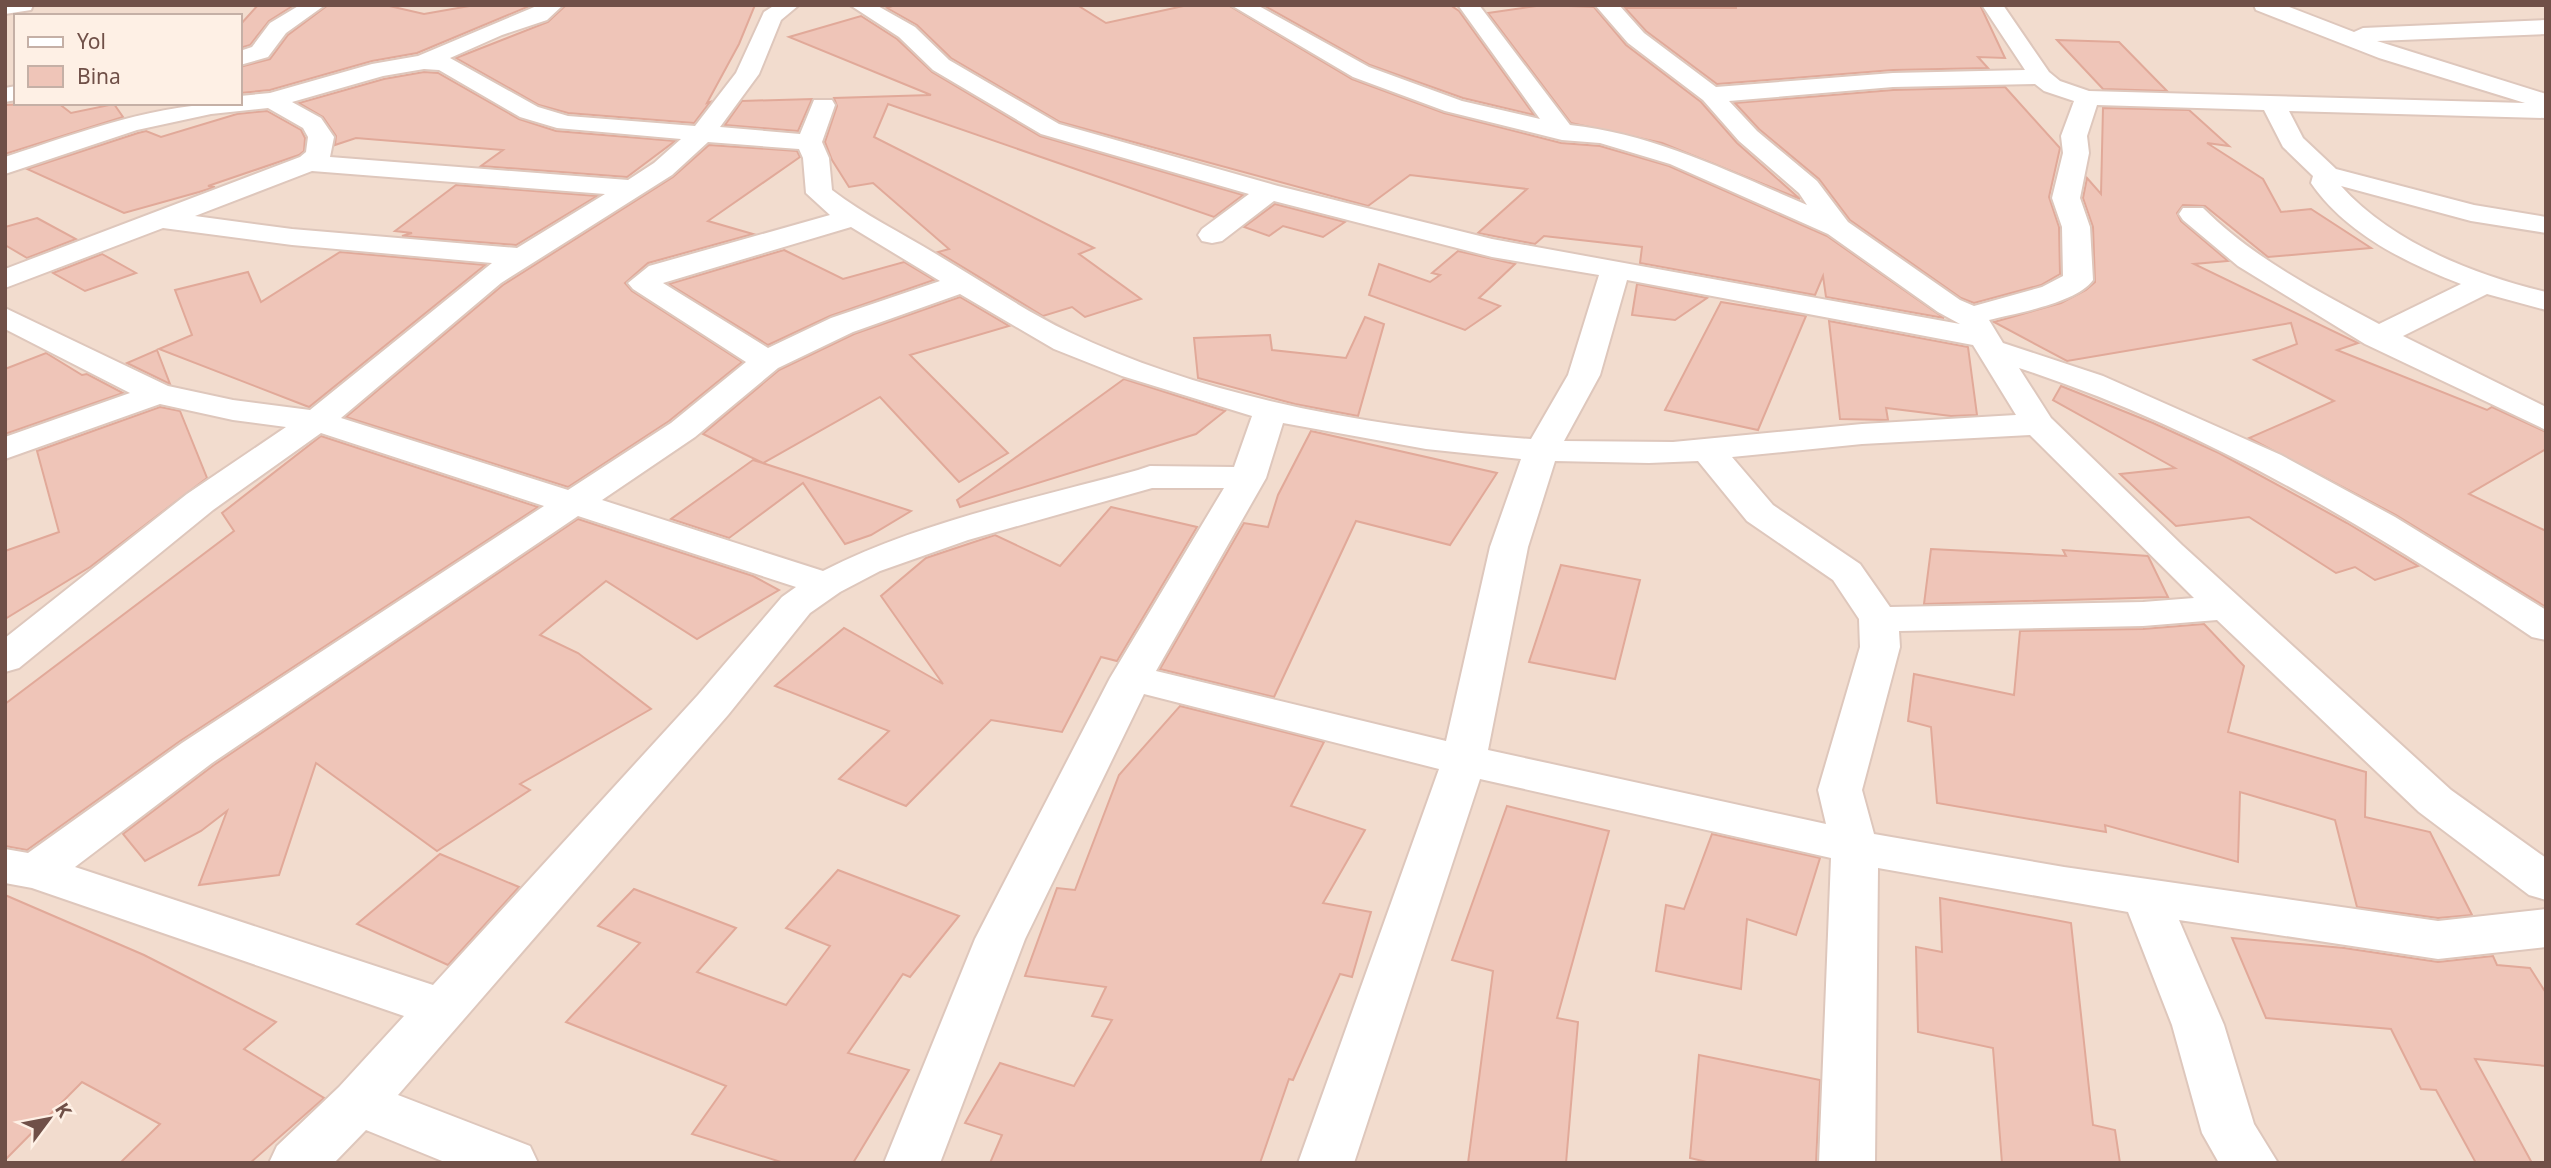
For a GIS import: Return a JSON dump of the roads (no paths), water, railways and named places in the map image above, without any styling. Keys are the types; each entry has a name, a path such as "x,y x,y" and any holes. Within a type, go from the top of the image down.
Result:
{"street":[{"path":"5,8 23,5"},
{"path":"242,57 260,52 278,28 315,5"},
{"path":"424,62 494,30 538,15 553,5"},
{"path":"5,659 200,502 317,421 517,257 663,169 702,134 747,74 772,18 789,5"},
{"path":"860,5 907,32 941,65 1051,129 1269,192 1492,248 1982,334 2278,469 2463,572 2546,628"},
{"path":"1241,5 1361,72 1454,106 1562,132 1602,136 1679,159 1838,228 1949,306 1982,334 2038,424 2226,607 2435,801 2546,883"},
{"path":"1468,5 1492,46 1526,82 1562,132"},
{"path":"1605,5 1619,16 1636,38 1711,95 1748,136 1808,187 1838,228"},
{"path":"1992,5 2041,76 2052,86 2087,98 2546,111"},
{"path":"2264,5 2388,53 2546,101"},
{"path":"2508,9 2546,26"},
{"path":"2343,36 2546,26"},
{"path":"242,103 272,100 380,69 424,62 445,64 520,107 566,124 809,142"},
{"path":"1711,95 1892,80 2041,76"},
{"path":"1982,334 2078,280 2076,227 2066,198 2076,153 2074,136 2087,98"},
{"path":"5,279 309,163 319,154 321,137 312,123 272,100"},
{"path":"822,104 809,142 816,158 819,193 854,217 1061,341 1141,374 1271,410 1442,441 1541,451 1651,453 1836,436 2038,424"},
{"path":"5,166 131,124 228,105"},
{"path":"2274,105 2292,142 2326,175 2372,184 2470,213 2546,225"},
{"path":"309,163 631,188"},
{"path":"2326,175 2324,183 2337,203 2371,229 2483,285 2546,302"},
{"path":"1212,234 1269,192"},
{"path":"2193,214 2210,233 2263,271 2376,337 2546,420"},
{"path":"767,361 643,283 659,272 854,217"},
{"path":"159,220 292,237 517,257"},
{"path":"1326,1163 1464,760 1509,547 1541,451 1584,375 1615,270"},
{"path":"21,869 683,430 767,361 801,342 842,325 962,283"},
{"path":"2376,337 2483,285"},
{"path":"5,317 158,394 233,410 317,421 826,584"},
{"path":"5,449 158,394"},
{"path":"912,1163 1000,939 1131,678 1248,478 1271,410"},
{"path":"1707,449 1760,513 1847,572 1879,619 1880,647 1840,790 1855,847 1847,1163"},
{"path":"297,1163 358,1103 704,715 796,605 826,584 867,563 955,532 1150,477 1248,478"},
{"path":"1879,619 2143,614 2226,607"},
{"path":"1131,678 1464,760 1855,847 2064,885 2438,940 2546,928"},
{"path":"21,869 442,1008"},
{"path":"2145,896 2198,1025 2229,1133 2250,1163"},
{"path":"358,1103 510,1163"}]}
